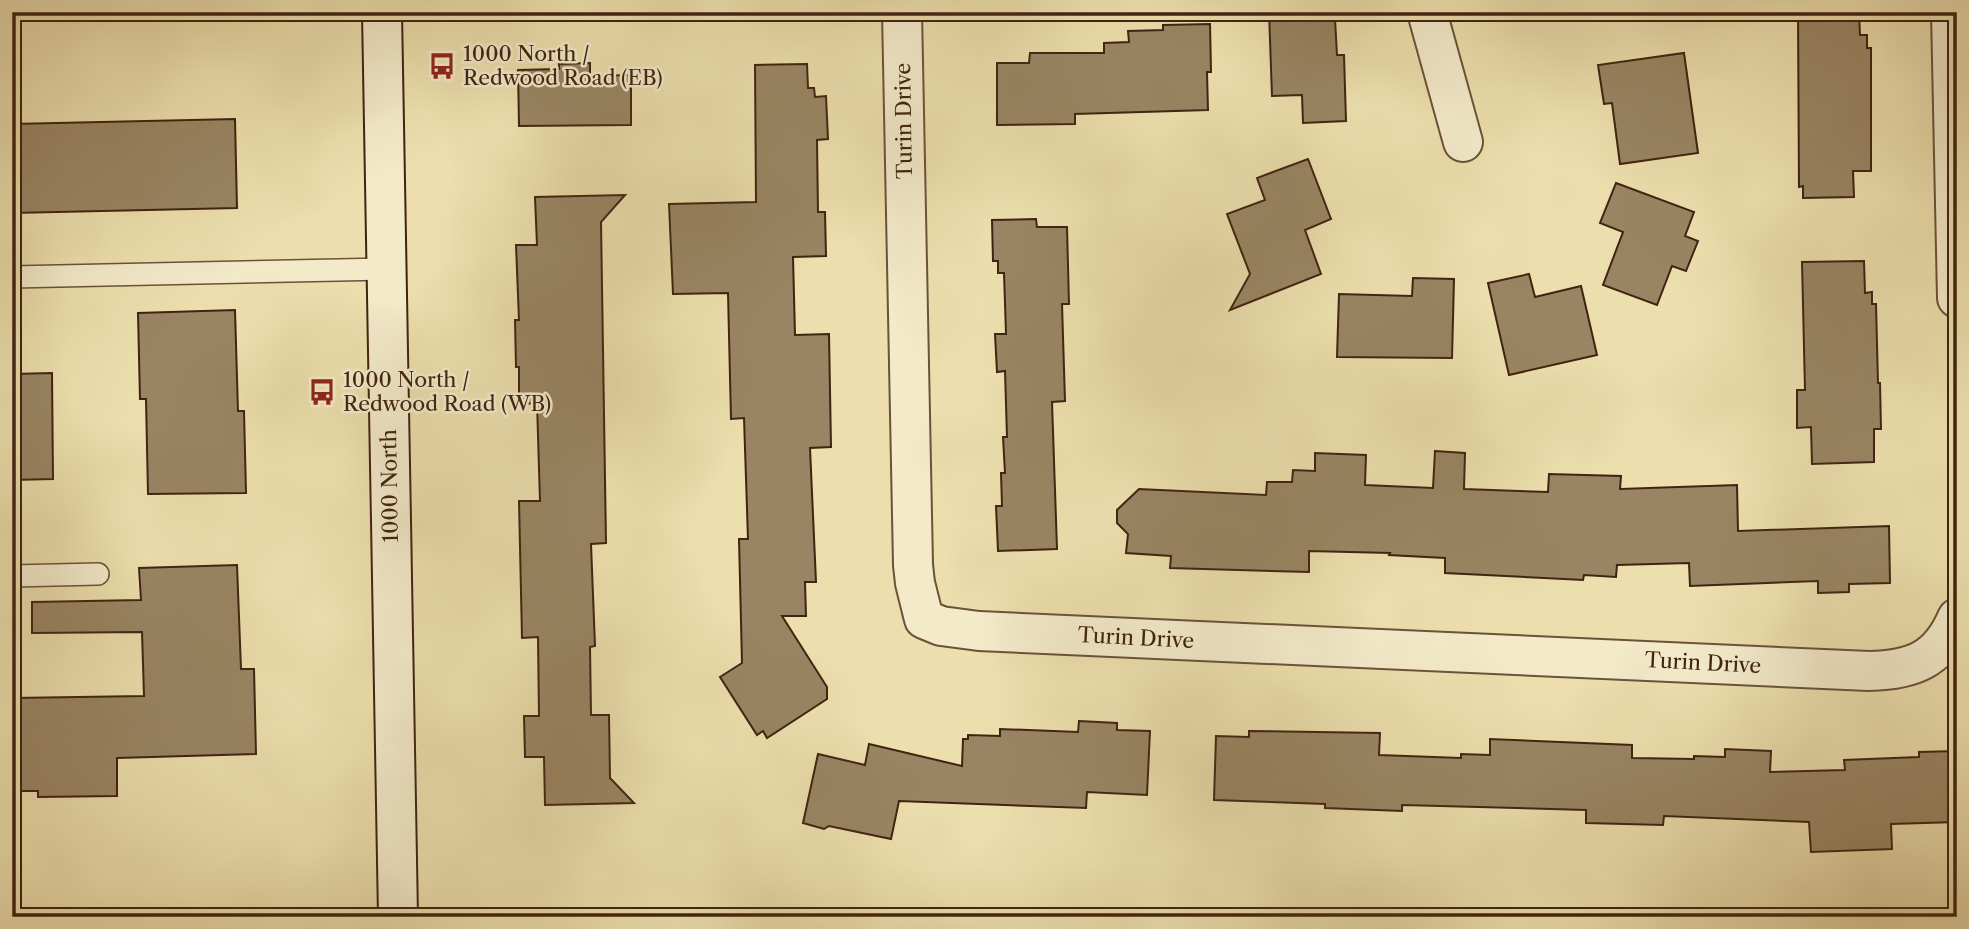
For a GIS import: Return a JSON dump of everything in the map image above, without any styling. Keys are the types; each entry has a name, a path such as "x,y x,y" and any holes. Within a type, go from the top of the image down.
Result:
{"street":[{"name":"1000 North","path":"382,12 398,917"},
{"name":"Turin Drive","path":"902,12 913,565 916,592 924,619 959,630 1869,671 1906,668 1921,662 1936,651 1952,628"},
{"path":"1426,12 1463,142"},
{"path":"1951,12 1957,298"}],"lane":[{"path":"12,277 386,269"},
{"path":"12,576 98,574"}],"building":[{"path":"1269,12 1302,12 1302,21 1335,19 1337,55 1344,55 1346,121 1303,123 1302,95 1272,96"},
{"path":"1798,12 1859,12 1860,35 1867,35 1867,48 1871,48 1871,171 1853,171 1854,197 1803,198 1803,186 1799,187"},
{"path":"1210,24 1211,72 1207,72 1208,110 1075,114 1075,124 997,125 997,63 1029,63 1030,53 1104,53 1104,43 1129,42 1128,31 1163,30 1163,25"},
{"path":"1684,53 1698,153 1620,164 1612,103 1604,104 1598,65"},
{"path":"590,63 590,76 631,75 631,125 519,126 518,70 559,69 559,64"},
{"path":"807,64 808,88 814,88 815,97 826,96 828,139 817,140 818,212 825,212 826,256 793,257 795,335 829,334 831,447 810,448 816,582 805,582 806,616 782,616 827,687 827,699 767,738 763,731 757,735 720,677 742,663 739,539 748,539 744,418 731,419 728,293 673,294 669,204 756,202 755,65"},
{"path":"235,119 237,208 12,213 12,124"},
{"path":"1308,159 1331,219 1305,230 1321,274 1230,310 1250,274 1227,214 1265,200 1257,178"},
{"path":"1616,183 1694,212 1685,236 1698,241 1686,271 1672,266 1657,305 1603,285 1623,232 1600,223"},
{"path":"625,195 601,222 606,543 591,544 595,646 590,647 591,715 609,715 610,778 634,803 545,805 544,757 525,757 524,716 539,716 538,637 522,638 519,501 540,501 537,403 523,404 523,397 519,397 519,367 516,367 515,320 519,320 516,245 537,245 535,197"},
{"path":"1036,219 1037,227 1067,227 1069,304 1062,304 1065,401 1052,402 1057,549 998,551 996,506 1002,506 1001,473 1005,473 1003,437 1007,437 1005,371 997,372 995,334 1006,334 1004,273 998,273 998,261 993,261 992,220"},
{"path":"1864,261 1865,293 1872,292 1872,304 1876,304 1880,383 1881,429 1874,429 1874,462 1812,464 1811,427 1797,428 1797,390 1805,390 1802,262"},
{"path":"1529,274 1535,297 1581,286 1597,355 1509,375 1488,283"},
{"path":"1413,278 1454,279 1452,358 1337,357 1339,294 1412,296"},
{"path":"235,310 238,411 244,411 246,493 148,494 146,399 140,399 138,313"},
{"path":"52,373 53,479 12,480 12,374"},
{"path":"1435,451 1465,453 1464,489 1548,492 1549,474 1621,476 1620,489 1737,485 1738,531 1889,526 1890,583 1849,584 1849,592 1818,593 1818,581 1690,586 1689,563 1617,565 1616,577 1584,575 1583,580 1445,573 1445,558 1389,555 1390,553 1309,551 1309,572 1170,568 1171,556 1126,553 1128,534 1117,523 1117,510 1139,489 1266,495 1267,482 1292,482 1293,470 1315,471 1315,453 1366,455 1365,485 1433,488"},
{"path":"237,565 241,669 254,669 256,754 117,758 117,796 38,797 38,791 12,791 12,698 144,696 142,632 32,633 32,602 141,600 139,568"},
{"path":"1079,721 1117,723 1117,730 1150,731 1147,795 1087,792 1086,808 899,801 891,839 829,826 824,829 803,823 818,754 865,765 869,744 962,766 963,739 968,739 968,735 1000,736 1000,729 1078,732"},
{"path":"1249,731 1380,733 1379,755 1461,758 1461,754 1490,755 1490,739 1632,745 1632,758 1725,757 1725,749 1771,751 1770,772 1845,770 1844,760 1919,757 1919,752 1957,751 1957,822 1891,824 1892,849 1811,852 1809,822 1664,816 1663,825 1586,823 1586,810 1402,805 1402,811 1325,808 1325,804 1214,800 1216,736 1249,737"}],"place":[{"name":"1000 North / Redwood Road (EB)","path":"442,66"},
{"name":"1000 North / Redwood Road (WB)","path":"322,392"}]}
